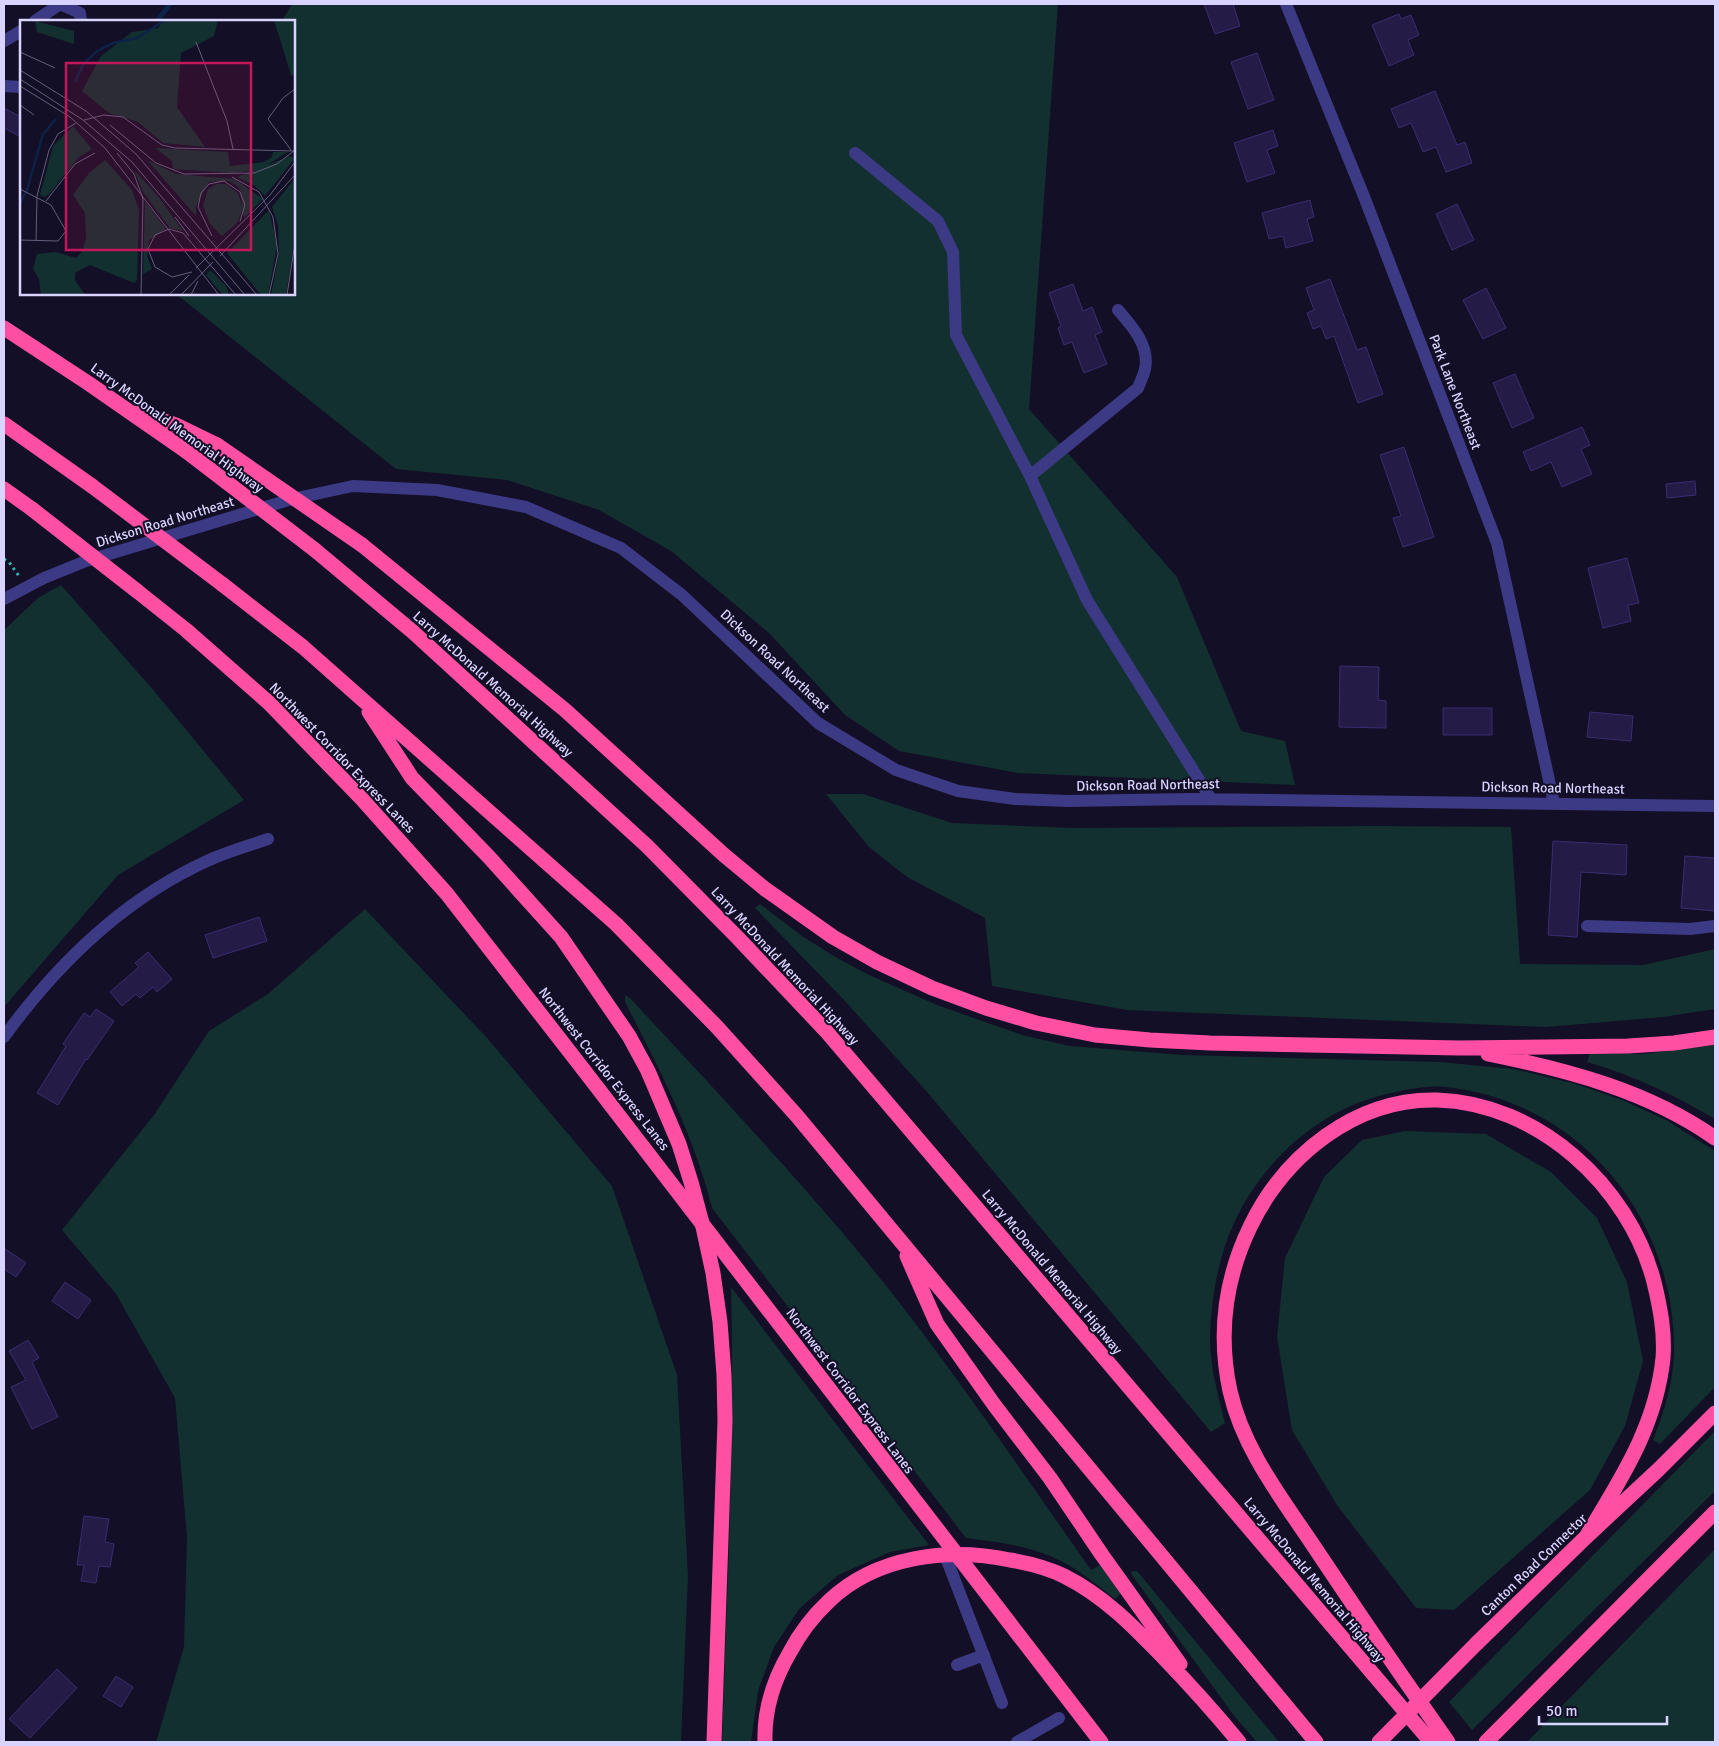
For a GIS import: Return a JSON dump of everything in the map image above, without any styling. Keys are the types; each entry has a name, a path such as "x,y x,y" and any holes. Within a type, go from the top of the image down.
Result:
{"highway":[{"name":"Larry McDonald Memorial Highway","path":"4,328 186,451 315,550 413,632 647,846 826,1031 1431,1742"},
{"path":"119,405 176,425 217,446 362,545 565,710 724,855 765,889 833,937 877,962 932,988 986,1008 1036,1023 1095,1035 1210,1043 1458,1048 1628,1046 1674,1043 1715,1037"},
{"path":"4,424 92,486 303,647 629,938 717,1027 797,1116 1316,1742"},
{"name":"Northwest Corridor Express Lanes","path":"4,489 186,630 269,703 361,798 446,894 1101,1742"},
{"path":"358,696 412,778 488,856 561,937 629,1036 648,1072 679,1144 694,1191 713,1273 720,1322 724,1375 714,1742"},
{"path":"1458,1048 1549,1066 1605,1083 1658,1105 1715,1138"},
{"path":"1448,1742 1381,1648 1270,1480 1253,1451 1238,1419 1226,1368 1224,1316 1229,1281 1241,1244 1258,1210 1278,1180 1305,1151 1334,1129 1367,1113 1400,1103 1436,1100 1472,1104 1531,1127 1570,1152 1594,1175 1622,1210 1636,1233 1649,1263 1663,1325 1663,1357 1658,1390 1646,1429 1627,1468 1586,1537"},
{"path":"900,1239 937,1324 994,1406 1050,1478 1102,1555 1216,1715"},
{"name":"Canton Road Connector","path":"1379,1742 1477,1643 1715,1413"},
{"path":"1489,1739 1715,1512"},
{"path":"765,1742 768,1710 774,1683 801,1632 829,1600 860,1578 888,1566 922,1557 958,1554 996,1557 1030,1564 1063,1575 1090,1590 1117,1611 1138,1631 1239,1742"}],"street":[{"path":"36,20 60,4 80,13 82,20"},
{"name":"Park Lane Northeast","path":"1286,4 1358,182 1497,543 1554,803"},
{"path":"4,41 20,31"},
{"path":"4,86 20,87"},
{"path":"855,153 938,221 953,252 956,335 1030,476 1086,600 1211,799"},
{"path":"1030,476 1138,388 1145,368 1146,352 1134,327 1118,310"},
{"name":"Dickson Road Northeast","path":"4,599 44,578 86,561 292,499 353,486 437,490 526,507 621,548 682,595 818,723 896,770 958,791 1015,799 1068,801 1211,799 1715,806"},
{"path":"4,1037 56,972 86,942 136,902 207,860 268,839"},
{"path":"1587,926 1690,930 1715,926"},
{"path":"945,1555 1002,1703"},
{"path":"957,1665 984,1655"},
{"path":"1017,1742 1059,1718"}],"path":[{"path":"4,559 14,568 22,582"}],"green space":[{"path":"292,4 1058,4 1029,409 1177,577 1241,731 1285,741 1295,785 1018,773 899,751 845,715 769,633 671,551 599,510 507,480 396,469 177,295 295,295 295,20 283,20"},
{"path":"61,585 155,692 244,800 118,875 4,1007 4,630 38,598"},
{"path":"826,794 863,794 952,823 1073,828 1511,827 1520,964 1643,965 1715,949 1715,1009 1663,1017 1546,1027 1127,1010 992,986 985,918 907,877 869,847"},
{"path":"760,904 802,936 869,975 937,1005 1022,1035 1070,1046 1182,1055 1440,1062 1513,1069 1576,1084 1622,1100 1666,1120 1715,1151 1715,1387 1660,1444 1653,1440 1667,1398 1672,1376 1674,1353 1670,1304 1658,1257 1639,1214 1612,1175 1578,1142 1539,1116 1495,1097 1446,1087 1425,1087 1386,1094 1363,1101 1334,1114 1299,1138 1268,1169 1255,1186 1228,1236 1214,1294 1210,1349 1225,1423 1211,1432 928,1093 844,1000 755,908"},
{"path":"365,909 488,1039 612,1186 677,1375 688,1576 681,1742 156,1742 184,1647 187,1538 175,1398 116,1294 62,1230 154,1115 209,1031 268,994"},
{"path":"625,995 630,998 770,1151 884,1283 975,1404 1091,1570 1100,1565 1121,1593 1115,1599 1075,1569 1050,1556 1015,1545 966,1538 712,1208 686,1128 663,1077 625,1002"},
{"path":"1715,1045 1715,1119 1653,1086 1587,1062 1590,1053 1643,1054"},
{"path":"1405,1131 1486,1134 1551,1172 1597,1218 1627,1282 1643,1361 1625,1426 1590,1490 1454,1610 1416,1608 1337,1505 1292,1430 1277,1337 1285,1258 1324,1177 1362,1140"},
{"path":"731,1287 929,1545 890,1552 838,1575 799,1609 774,1647 758,1691 751,1742 722,1742 731,1458"},
{"path":"1715,1431 1715,1491 1472,1730 1449,1702"},
{"path":"1715,1549 1715,1742 1527,1742"},
{"path":"1137,1571 1279,1742 1257,1742 1235,1717 1132,1575 1131,1572"}],"building":[{"path":"1204,4 1233,4 1240,26 1215,34"},
{"path":"1399,14 1401,19 1411,15 1419,35 1408,40 1414,55 1389,66 1372,25"},
{"path":"1257,53 1274,100 1248,109 1231,62"},
{"path":"1435,91 1457,145 1465,142 1472,163 1446,172 1436,147 1423,152 1411,123 1399,128 1391,109"},
{"path":"4,108 20,116 20,136 4,128"},
{"path":"1273,130 1278,146 1267,150 1275,173 1247,182 1234,143"},
{"path":"1310,200 1314,217 1307,219 1313,241 1286,248 1283,236 1269,239 1262,213"},
{"path":"1457,204 1474,240 1452,250 1436,214"},
{"path":"1330,279 1357,350 1366,347 1383,394 1358,403 1334,336 1326,339 1321,326 1313,329 1307,313 1314,310 1306,288"},
{"path":"1073,284 1083,311 1092,307 1102,332 1095,335 1107,364 1084,373 1072,342 1064,345 1058,328 1061,326 1049,293"},
{"path":"1486,288 1506,328 1483,339 1463,300"},
{"path":"1515,374 1534,418 1512,428 1493,383"},
{"path":"1582,427 1590,445 1581,449 1592,474 1562,487 1551,462 1531,471 1523,452"},
{"path":"1404,447 1434,537 1403,547 1393,518 1401,516 1380,455"},
{"path":"1695,481 1696,495 1667,498 1666,484"},
{"path":"1627,558 1639,603 1628,605 1631,621 1603,628 1588,568"},
{"path":"1340,666 1379,667 1378,700 1386,701 1386,728 1339,727"},
{"path":"1443,708 1492,708 1492,735 1443,735"},
{"path":"1590,712 1633,716 1631,741 1587,737"},
{"path":"1553,841 1627,845 1626,875 1581,872 1577,937 1548,935"},
{"path":"1685,856 1715,858 1715,911 1681,908"},
{"path":"259,917 267,941 213,958 205,935"},
{"path":"148,952 172,979 157,992 153,987 140,998 136,994 122,1006 110,992 139,967 135,963"},
{"path":"96,1009 114,1021 86,1059 58,1105 37,1093 66,1046 63,1044 84,1013 90,1017"},
{"path":"4,1248 26,1263 16,1277 4,1269"},
{"path":"65,1282 91,1300 78,1319 52,1301"},
{"path":"28,1340 39,1358 32,1362 58,1417 32,1429 11,1387 26,1380 9,1351"},
{"path":"84,1516 109,1519 105,1542 114,1544 110,1567 99,1566 96,1583 81,1581 84,1565 77,1565"},
{"path":"57,1669 77,1688 30,1738 9,1719"},
{"path":"116,1676 133,1687 121,1707 103,1696"}],"waterway":[{"path":"158,20 170,4"}]}
